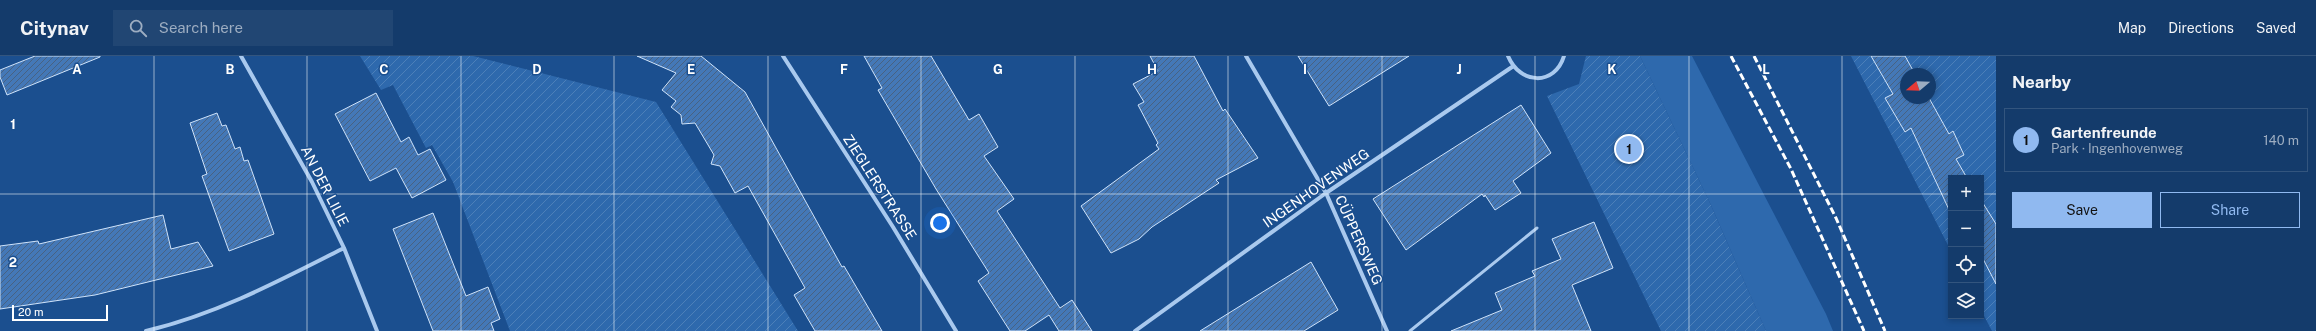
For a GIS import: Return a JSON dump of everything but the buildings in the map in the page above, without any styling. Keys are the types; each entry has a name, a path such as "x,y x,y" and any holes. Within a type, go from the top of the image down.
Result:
{"street":[{"name":"AN DER LILIE","path":"241,56 312,182 344,248 377,331"},
{"name":"ZIEGLERSTRASSE","path":"783,56 894,227 956,331"},
{"name":"CÜPPERSWEG","path":"1246,56 1326,193 1387,331"},
{"path":"1508,56 1512,67 1522,76 1534,79 1553,73 1562,63 1564,56"},
{"name":"INGENHOVENWEG","path":"1135,331 1326,193 1512,67"},
{"path":"146,331 181,323 235,303 344,248"}],"lane":[{"path":"1410,331 1537,228"}],"shaded area":[{"path":"360,56 473,56 656,102 798,331 510,331 453,182 432,145 426,148 393,85 381,90"},
{"path":"1586,56 1640,56 1710,203 1766,331 1661,331 1547,96 1579,84"},
{"path":"1640,56 1692,56 1826,314 1833,331 1766,331 1710,203"},
{"path":"1851,56 1996,56 1996,331 1992,331 1984,316 1984,175 1948,175 1948,245"}],"railway":[{"path":"1731,56 1791,169 1864,331"},
{"path":"1754,56 1836,218 1885,331"}],"place":[{"name":"Gartenfreunde","path":"1629,149"}]}
